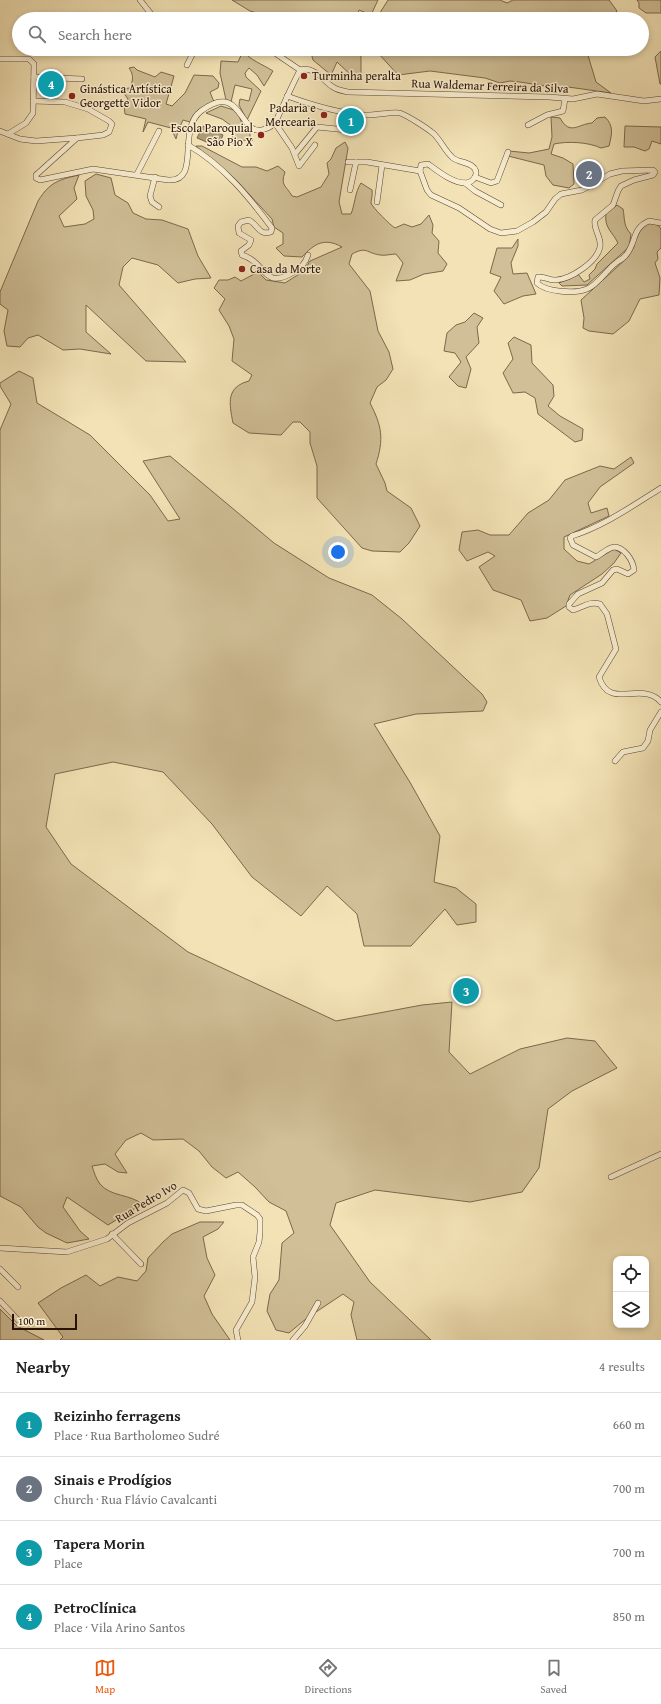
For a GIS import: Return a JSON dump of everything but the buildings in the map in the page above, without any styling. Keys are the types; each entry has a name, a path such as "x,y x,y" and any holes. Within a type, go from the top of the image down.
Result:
{"street":[{"path":"140,0 149,12"},
{"path":"187,65 192,56"},
{"name":"Rua Waldemar Ferreira da Silva","path":"279,56 300,70 314,72 333,87 341,91 549,97 573,100 597,94 644,101 661,99"},
{"path":"0,59 31,61 34,64 32,113 30,118 22,126 8,134"},
{"path":"77,138 36,175 36,178 40,180 93,169 173,180 182,177 187,170 190,128 196,116 209,106 226,102 235,106 246,125 254,130 262,130 275,123 300,70"},
{"path":"34,77 82,79"},
{"path":"287,96 315,106 362,115 378,115 395,112 401,114 433,134 453,159 471,164 476,173 475,177 472,181 466,183"},
{"path":"528,125 547,115 563,111 565,99"},
{"path":"0,131 20,139 36,141 103,135 109,132 112,124 88,109 70,103 33,101"},
{"path":"275,123 295,154 297,164 300,166 315,146"},
{"path":"295,154 317,127 357,131"},
{"path":"137,174 159,131"},
{"path":"188,145 199,152 245,193 272,228 271,232 264,234 253,222 246,220 241,222 238,230 241,235 250,238 251,244 241,251 240,254 256,261 264,273 268,276 278,279 285,277 301,268 308,255"},
{"path":"475,177 491,183 496,181 508,152"},
{"path":"348,162 367,162 420,170"},
{"path":"350,190 356,162"},
{"path":"501,205 476,191 466,183 446,176 428,164 421,165 420,170 427,190 431,195 459,208 490,228 501,233 517,231 525,227 544,215 555,199 561,194 582,190 610,174 648,170 653,170 655,172 654,175 634,180 621,186 612,205 595,220 596,231 600,240 600,246 596,255 567,278 554,280 542,276 538,277 537,283 545,289 561,292 587,289 625,256 632,245 634,237 640,226 649,220 661,223"},
{"path":"377,202 382,165"},
{"path":"155,177 150,196 152,202 160,207"},
{"path":"661,488 635,505 594,528 570,538 573,545 596,557 608,549 614,547 620,549 625,552 634,567 634,570 628,574 616,569 613,570 602,583 578,594 569,604 573,610 588,603 594,602 600,604 607,614 616,649 599,677 606,689 626,695 640,692 650,693 661,702"},
{"path":"615,761 623,752 643,748 648,741 650,730 661,712"},
{"path":"610,1177 661,1154"},
{"name":"Rua Pedro Ivo","path":"0,1248 68,1252 106,1239 128,1223 167,1204 183,1190 189,1193 200,1210 206,1211 242,1205 257,1215 260,1219 260,1232 259,1242 253,1256 255,1277 252,1302 236,1330 238,1340"},
{"path":"112,1234 141,1264"},
{"path":"0,1245 16,1249"},
{"path":"0,1269 18,1287"},
{"path":"0,1301 22,1324"},
{"path":"293,1340 306,1326 318,1303"}],"shaded area":[{"path":"232,0 378,0 372,12 364,12 359,10 358,12 250,11"},
{"path":"388,0 500,0 507,3 513,0 609,0 617,11 616,12 380,12"},
{"path":"637,0 661,0 661,13 645,12 639,8 639,3"},
{"path":"661,51 661,84 660,84 655,57"},
{"path":"241,56 249,56 273,71 264,86 257,75 249,68 245,73 246,77 261,91 247,120 239,105 240,99 249,101 252,89 235,85 231,102 226,100 220,73 221,61 238,62"},
{"path":"312,56 360,56 361,74 352,76 337,62 331,75 313,60"},
{"path":"381,56 588,56 596,82 611,93 510,81 500,83 485,78 430,71 398,75"},
{"path":"134,67 137,70 155,77 161,72 174,76 166,104 172,106 185,93 194,75 213,76 219,83 218,88 210,92 214,102 203,107 197,112 190,122 183,120 176,139 171,128 148,122 143,132 146,119 125,114 124,105 128,99 121,89 130,88 132,73 129,68"},
{"path":"221,106 237,111 243,126 250,132 250,137 253,139 252,141 244,140 239,147 230,142 236,129 222,119 206,113"},
{"path":"551,117 560,118 567,127 574,128 592,123 597,118 605,117 611,127 609,146 601,148 590,144 554,144 551,154 563,158 573,164 574,184 569,188 553,185 546,176 544,165 508,156 509,151 529,153 549,149 552,137"},
{"path":"203,126 223,135 218,147 197,138"},
{"path":"625,126 661,127 661,144 652,141 649,149 645,151 634,147 624,147"},
{"path":"345,142 348,148 339,202 342,214 351,214 357,190 361,183 372,190 372,205 395,228 404,224 412,227 421,224 429,215 433,225 432,233 439,241 438,253 447,264 443,271 424,274 410,280 396,281 403,263 396,254 382,255 361,250 352,254 349,264 370,291 378,331 389,352 393,369 386,380 377,387 370,403 377,419 381,440 376,464 387,491 411,508 420,526 409,543 400,552 372,551 362,548 317,498 317,466 310,443 310,432 300,422 293,422 281,435 249,433 233,423 230,403 231,397 236,387 249,381 252,375 232,361 234,339 229,326 219,310 225,299 214,288 219,280 228,280 235,277 241,281 258,272 266,280 285,283 304,271 310,261 342,247 325,242 315,245 302,257 284,256 276,248 283,244 283,233 274,227 272,219 236,180 196,146 202,146 242,167 256,167 267,171 278,166 285,172 283,180 284,185 292,196 297,197 321,187 329,174 327,163 331,159 336,148"},
{"path":"96,174 111,178 115,195 128,203 133,213 146,219 162,220 188,229 198,256 211,278 195,279 178,283 158,265 132,258 123,267 119,285 186,362 146,361 86,305 86,332 111,354 80,349 63,350 38,335 28,338 20,347 7,346 4,331 8,310 0,304 0,292 38,201 42,195 55,183 65,178 79,175 74,188 77,199 59,216 64,227 85,224 94,219 93,210 86,196 85,181"},
{"path":"617,205 623,209 625,225 631,234 629,247 587,285 562,286 559,283 578,274 584,282 590,279 589,275 595,269 597,264 618,243 606,222 606,213"},
{"path":"649,223 658,225 661,229 661,248 657,252 658,259 655,263 660,278 659,295 640,299 629,321 613,334 589,331 583,328 584,318 581,300 627,258 634,247 640,228"},
{"path":"518,239 518,246 511,263 513,274 527,273 536,294 523,296 504,304 494,291 501,277 490,273 497,248 512,248"},
{"path":"474,313 483,318 477,327 479,343 466,357 471,369 466,388 458,386 449,377 461,362 455,353 444,351 447,333 456,325 465,322"},
{"path":"514,337 531,345 532,363 553,385 554,396 548,406 560,416 583,429 582,440 575,442 538,414 535,398 525,392 513,393 503,373 513,359 508,343"},
{"path":"19,371 33,378 37,403 90,435 150,495 168,521 180,519 143,461 170,456 274,543 329,578 372,595 402,619 482,694 487,702 483,711 416,714 374,724 411,784 440,836 434,882 456,888 476,904 476,922 457,925 445,909 411,946 364,946 357,914 327,886 301,916 252,877 212,824 163,772 113,762 55,774 46,827 71,864 188,952 336,1021 422,1005 452,1002 449,1052 470,1074 520,1049 567,1038 595,1041 617,1068 572,1091 548,1109 539,1168 522,1192 470,1202 375,1190 336,1203 330,1225 370,1282 431,1340 357,1340 351,1315 354,1302 343,1294 307,1318 289,1333 276,1330 267,1311 270,1294 279,1280 282,1243 294,1233 286,1211 269,1202 238,1172 226,1178 212,1167 199,1151 183,1139 153,1140 141,1133 126,1140 115,1154 127,1173 118,1172 105,1164 92,1166 97,1180 104,1188 132,1198 142,1204 108,1225 67,1197 63,1207 80,1231 89,1239 67,1243 46,1233 38,1227 21,1207 0,1196 0,430 11,404 0,386 0,383"},
{"path":"631,457 634,463 600,487 588,503 591,513 607,508 609,516 564,537 564,549 577,561 589,564 614,549 621,553 614,563 602,574 570,595 566,606 547,618 530,621 521,600 493,590 479,567 495,556 488,552 467,561 459,550 462,532 478,530 490,535 509,535 528,513 549,500 565,480 600,466 614,469"},
{"path":"200,1222 224,1222 218,1229 203,1237 207,1258 215,1275 204,1296 212,1314 230,1340 60,1340 63,1337 38,1303 61,1288 86,1275 100,1286 118,1277 137,1281 146,1271 148,1258 163,1242 172,1234"},
{"path":"0,1309 17,1326 44,1340 0,1340"}],"place":[{"name":"Turminha peralta","path":"304,76"},
{"name":"PetroClínica","path":"51,84"},
{"name":"Ginástica Artística Georgette Vidor","path":"72,96"},
{"name":"Padaria e Mercearia","path":"324,115"},
{"name":"Reizinho ferragens","path":"351,121"},
{"name":"Escola Paroquial São Pio X","path":"261,135"},
{"name":"Sinais e Prodígios","path":"589,174"},
{"name":"Casa da Morte","path":"242,269"},
{"name":"Tapera Morin","path":"466,991"}]}
